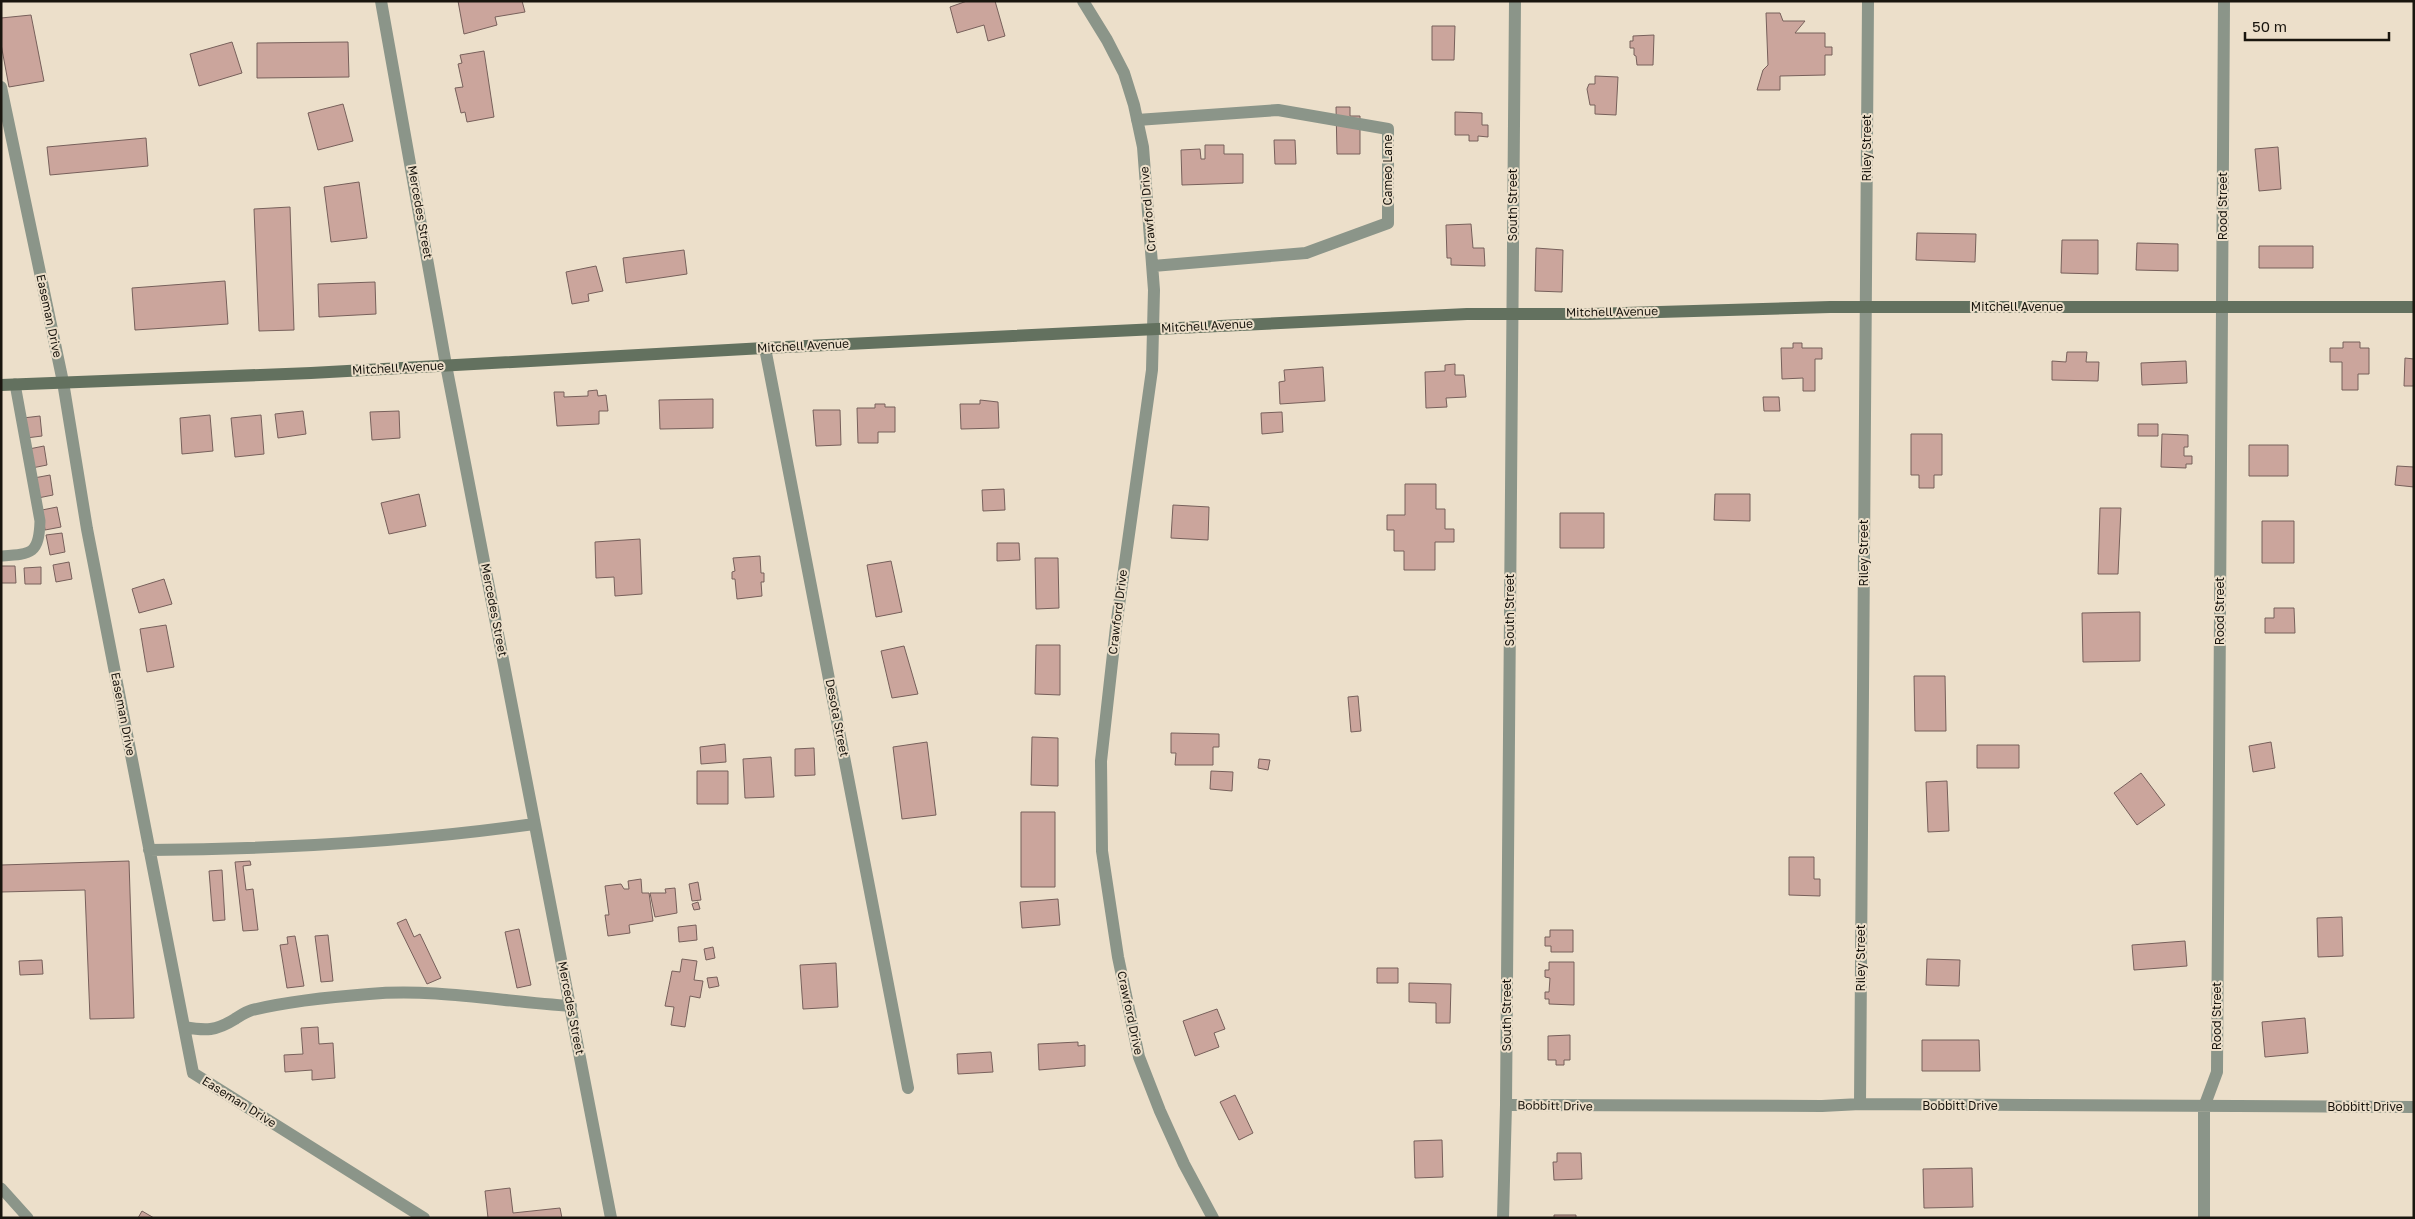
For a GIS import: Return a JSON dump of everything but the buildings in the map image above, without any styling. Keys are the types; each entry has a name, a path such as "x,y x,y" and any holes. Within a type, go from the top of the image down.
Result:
{"street":[{"name":"Mercedes Street","path":"381,1 446,365 455,402 534,824 611,1218"},
{"name":"Crawford Drive","path":"1083,1 1107,40 1124,73 1137,120 1143,146 1153,266 1154,329 1152,370 1116,627 1101,761 1100,826 1118,956 1138,1057 1168,1129 1213,1218"},
{"name":"South Street","path":"1503,1218 1506,1105 1515,1"},
{"name":"Riley Street","path":"1860,1104 1868,1"},
{"name":"Rood Street","path":"2204,1218 2204,1107 2217,1072 2224,1"},
{"name":"Easeman Drive","path":"1,87 63,382 87,529 193,1073 424,1218"},
{"name":"Cameo Lane","path":"1137,120 1278,110 1388,129 1388,223 1306,253 1153,266"},
{"name":"Mitchell Avenue","path":"1,385 311,373 765,348 1512,313 1590,314 1830,306 1866,308 2414,307"},
{"name":"Desota Street","path":"765,348 908,1088"},
{"path":"149,850 278,846 458,835 534,824"},
{"path":"184,1027 201,1030 219,1028 249,1011 302,1001 371,994 423,992 459,994 512,1002 570,1006"},
{"name":"Bobbitt Drive","path":"1506,1105 1822,1106 1860,1104 2414,1107"}],"lane":[{"path":"1,556 26,555 35,548 40,540 40,521 15,384"},
{"path":"1,1188 28,1218"}]}
